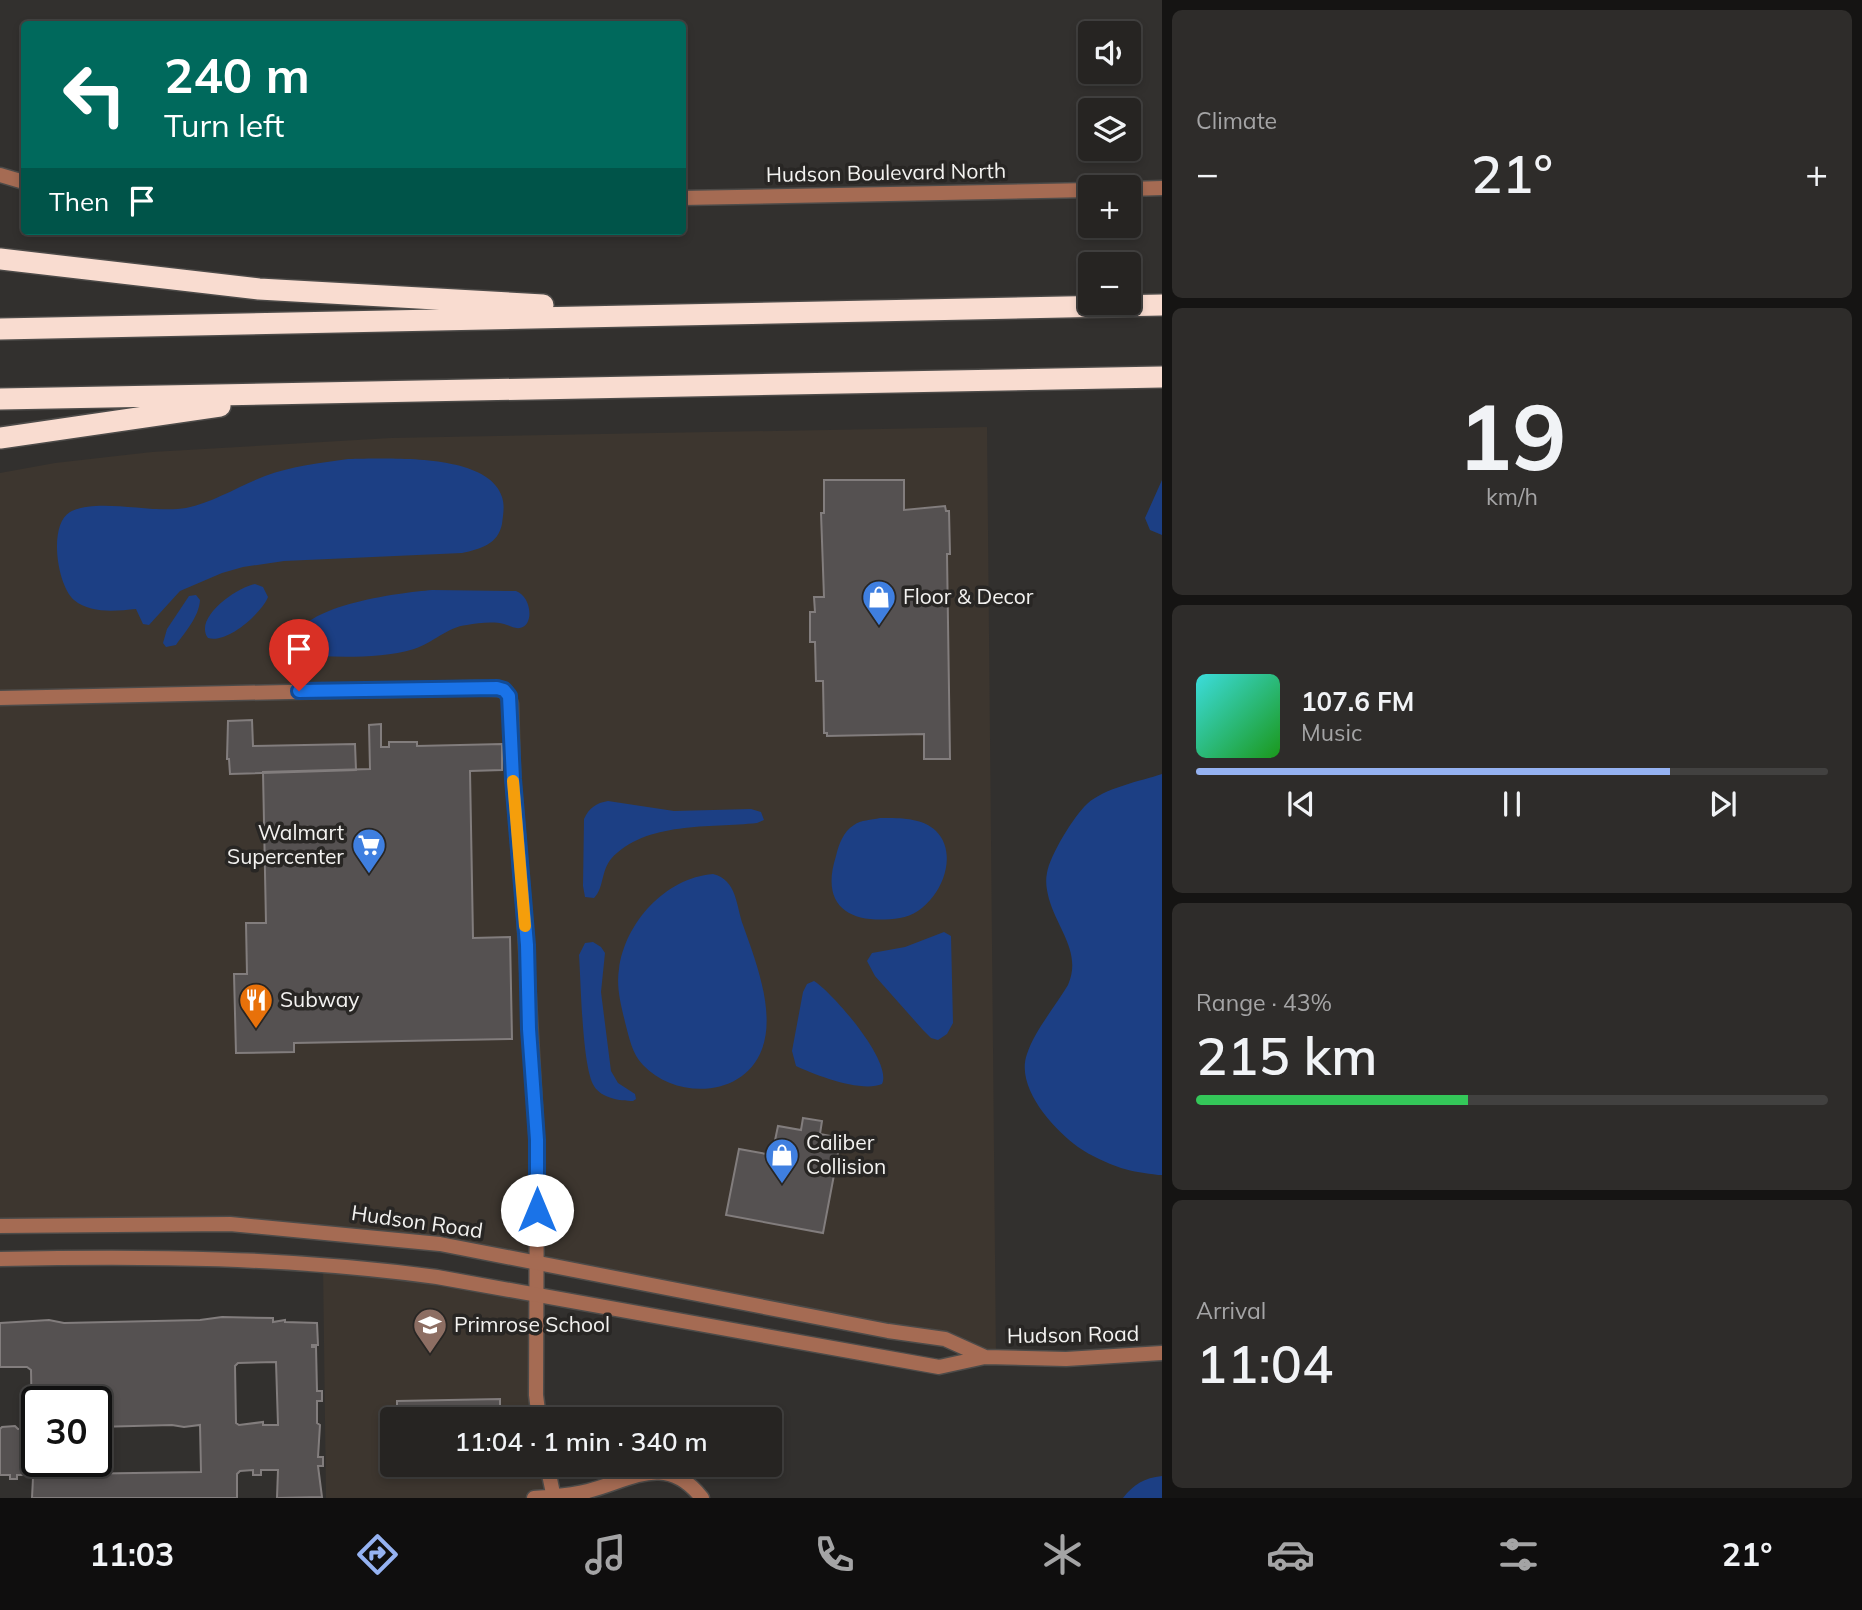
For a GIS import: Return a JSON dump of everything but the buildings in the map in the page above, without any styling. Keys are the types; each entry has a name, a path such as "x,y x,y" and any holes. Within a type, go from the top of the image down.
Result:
{"highway":[{"path":"0,259 259,289 465,299 667,315"},
{"path":"0,329 1162,305"},
{"path":"0,399 1162,377"},
{"path":"0,438 312,393"}],"street":[{"path":"0,175 21,182"},
{"path":"1141,189 1162,188"},
{"name":"Hudson Boulevard North","path":"686,198 1078,190"},
{"path":"0,698 476,688 500,689 506,692 511,704 513,779 524,910 535,1105 537,1407"},
{"name":"Hudson Road","path":"0,1226 181,1223 278,1227 440,1244 888,1331 945,1339 985,1357"},
{"name":"Hudson Road","path":"0,1259 145,1256 280,1261 386,1270 940,1367 985,1357 1066,1359 1162,1353"},
{"path":"534,1498 575,1494 629,1476 656,1472 686,1482 702,1498"},
{"path":"550,1477 554,1497"}],"shaded area":[{"path":"987,427 996,1358 945,1339 536,1262 294,1229 0,1226 0,473 55,463 152,452 391,438"},
{"name":"Primrose School","path":"323,1264 537,1295 539,1407 380,1407 380,1477 549,1477 553,1496 326,1498"}],"water":[{"path":"348,459 434,461 477,472 493,482 502,497 500,531 488,544 462,553 284,561 243,567 180,591 149,625 143,624 136,609 88,608 74,600 63,582 57,542 63,519 70,512 95,506 186,508 207,502 275,473"},
{"path":"1162,480 1162,535 1150,530 1145,518"},
{"path":"255,584 263,587 268,597 258,611 243,626 224,637 208,638 206,622 212,613 228,597"},
{"path":"432,590 516,591 528,604 528,622 520,628 495,623 460,626 414,649 385,655 296,656 291,651 295,635 307,622 326,612 373,598"},
{"path":"196,595 200,600 194,618 176,645 166,647 163,643 167,629 189,596"},
{"path":"1162,774 1162,1175 1158,1175 1110,1164 1068,1139 1048,1118 1031,1093 1025,1067 1035,1036 1068,985 1072,973 1071,952 1047,890 1047,873 1053,856 1076,817 1094,798 1113,789"},
{"path":"608,801 674,811 751,809 761,812 764,820 757,823 680,829 642,838 611,859 597,894 594,898 585,897 584,819 593,807"},
{"path":"880,818 909,819 930,826 944,842 947,855 941,883 924,906 913,914 883,920 868,919 844,909 836,901 832,889 832,874 844,835 857,823"},
{"path":"713,874 727,882 734,894 762,986 767,1019 766,1034 762,1049 753,1065 740,1077 725,1085 690,1088 657,1076 636,1056 622,1009 618,976 629,935 650,906 679,884 695,877"},
{"path":"944,932 951,936 953,1023 947,1034 938,1040 931,1038 923,1030 875,976 867,961 872,953 905,947"},
{"path":"593,942 605,953 601,992 611,1071 618,1083 635,1094 636,1099 633,1101 606,1096 597,1090 590,1076 581,1003 579,955 585,943"},
{"path":"814,981 847,1013 870,1045 879,1060 883,1074 882,1084 851,1085 796,1066 792,1051 803,992 807,984"},
{"path":"1162,1476 1162,1498 1123,1498 1140,1483"}],"slow traffic":[{"path":"513,781 525,926"}],"place":[{"name":"Floor & Decor","path":"879,627"},
{"name":"Walmart Supercenter","path":"369,875"},
{"name":"Subway","path":"256,1030"},
{"name":"Caliber Collision","path":"782,1185"},
{"name":"Primrose School","path":"430,1355"}],"route":[{"path":"299,691 497,688 504,690 509,696 527,945 529,1029 537,1140 537,1210"}]}
